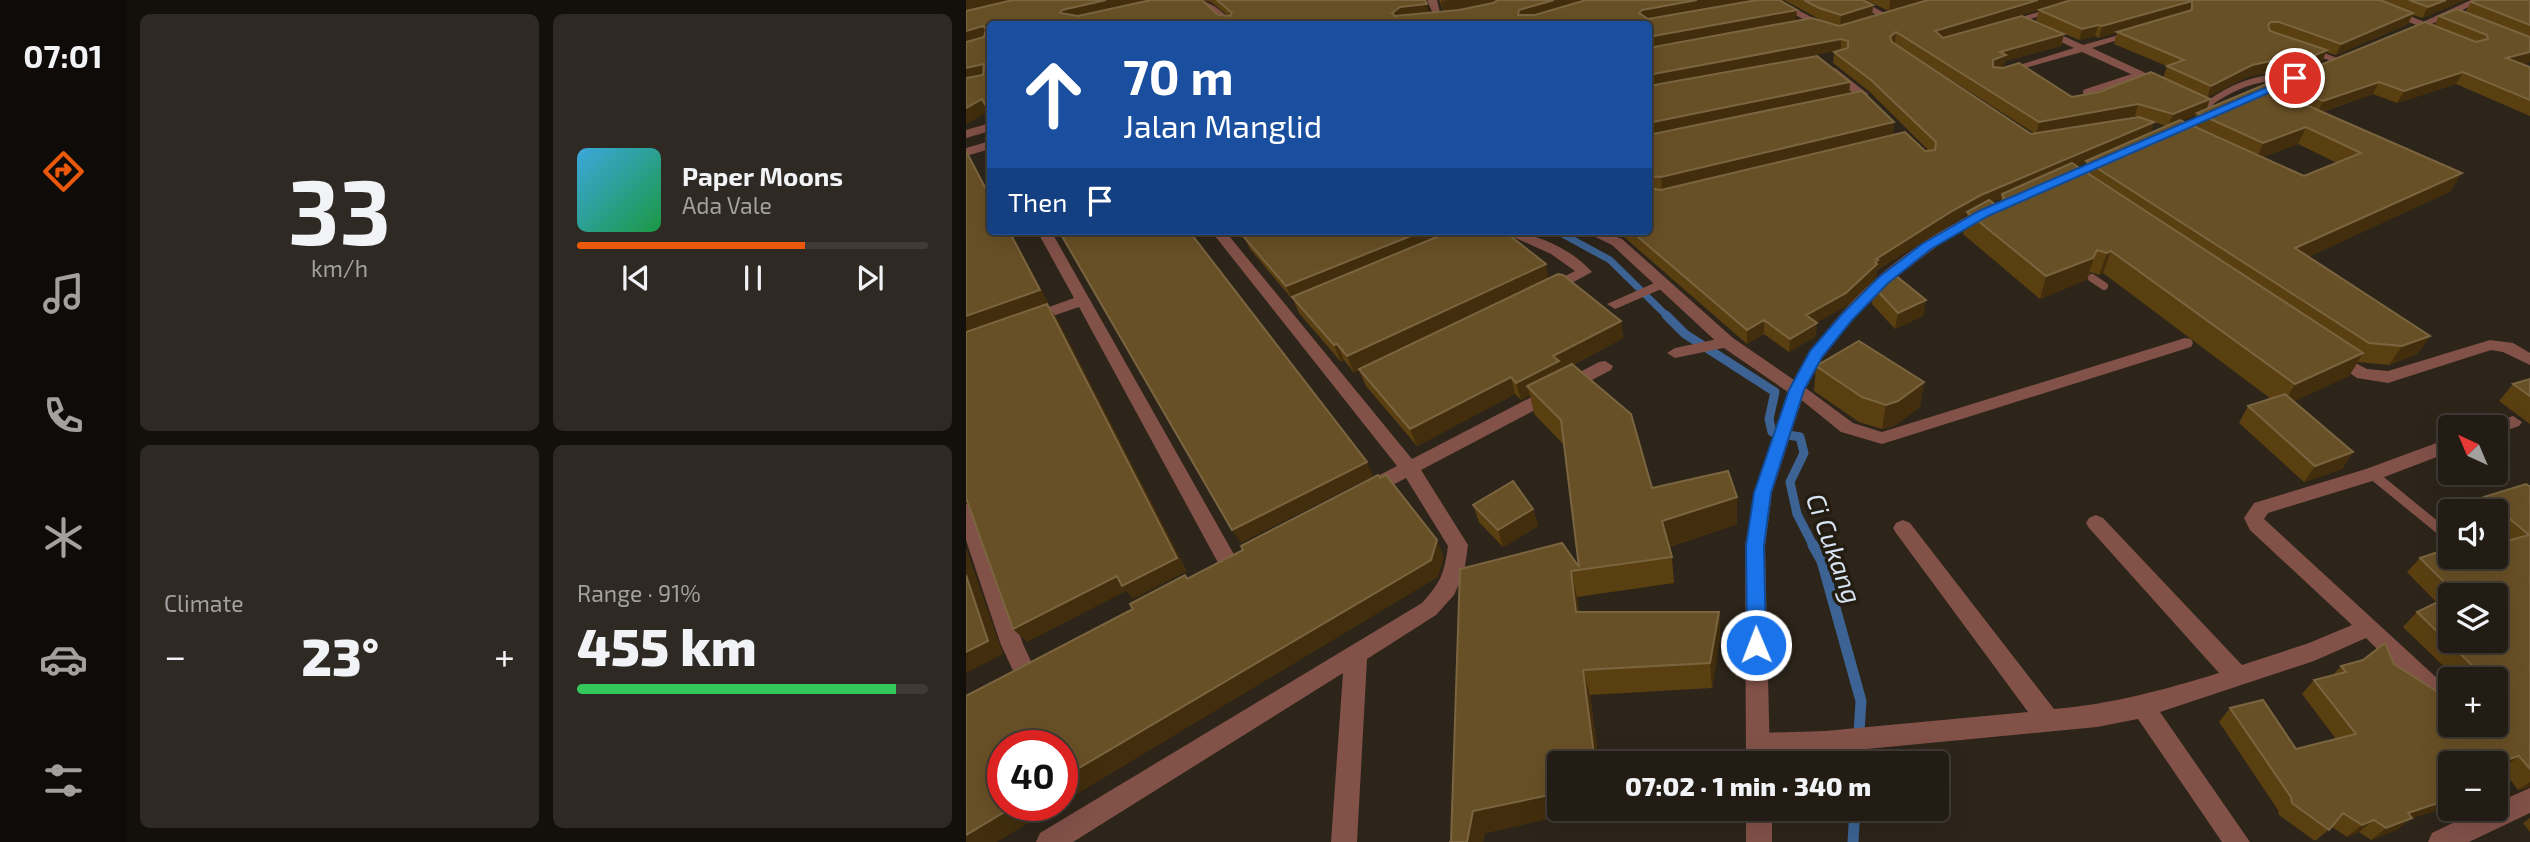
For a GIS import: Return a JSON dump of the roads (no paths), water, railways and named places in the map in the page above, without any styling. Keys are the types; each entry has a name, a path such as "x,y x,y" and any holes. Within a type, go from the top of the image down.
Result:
{"street":[{"path":"1196,0 1210,6 1226,21"},
{"path":"1427,20 1444,18 1432,0"},
{"path":"1853,0 1887,17"},
{"path":"1994,28 2088,0"},
{"path":"2395,37 2455,16 2477,0"},
{"path":"1770,2 1837,32"},
{"path":"2020,20 2213,107"},
{"path":"1799,25 1813,23"},
{"path":"1997,75 2151,26"},
{"path":"2197,120 2213,107 2343,58 2289,44"},
{"path":"1822,63 1868,100 1834,103"},
{"path":"966,134 987,128"},
{"path":"966,152 987,146"},
{"path":"1758,751 1755,546 1763,493 1797,390 1816,355 1847,317 1883,280 1939,238 1991,214"},
{"path":"1046,235 1229,564"},
{"path":"1049,842 1429,609 1447,589 1454,573 1458,545 1410,468 1393,452 1350,384 1290,308 1239,246 1224,235"},
{"path":"1517,235 1556,251 1591,276 1537,295"},
{"path":"1600,235 1617,242 1657,287 1721,343 1869,438 1882,439 2185,343"},
{"path":"1615,304 1657,287"},
{"path":"1018,323 1084,300"},
{"path":"1675,354 1721,343"},
{"path":"2315,345 2350,368 2376,377 2399,376 2490,345 2507,347 2530,360"},
{"path":"1350,500 1605,366"},
{"path":"2508,424 2513,422"},
{"path":"2438,449 2372,474 2261,508 2254,518 2257,525 2438,693"},
{"path":"966,510 1012,645 1024,670"},
{"path":"2096,523 2238,677"},
{"path":"1903,528 2049,721"},
{"path":"1771,751 1842,740 2097,716 2143,707 2314,651 2369,627"},
{"path":"1344,842 1356,653"},
{"path":"2143,707 2237,842"},
{"path":"2441,842 2530,800"},
{"path":"1759,821 1759,842"}],"lane":[{"path":"2392,12 2423,28"},
{"path":"2086,92 2141,74"},
{"path":"2092,278 2104,286"},
{"path":"2372,474 2438,528"}],"waterway":[{"name":"Ci Cukang","path":"1564,235 1610,260 1668,317"},
{"name":"Ci Cukang","path":"1668,317 1685,334 1775,392 1769,419 1772,432 1800,437 1804,453 1790,482 1797,514 1814,547"},
{"name":"Ci Cukang","path":"1813,545 1822,561 1861,701 1858,751"},
{"name":"Ci Cukang","path":"1853,842 1854,821"}]}
